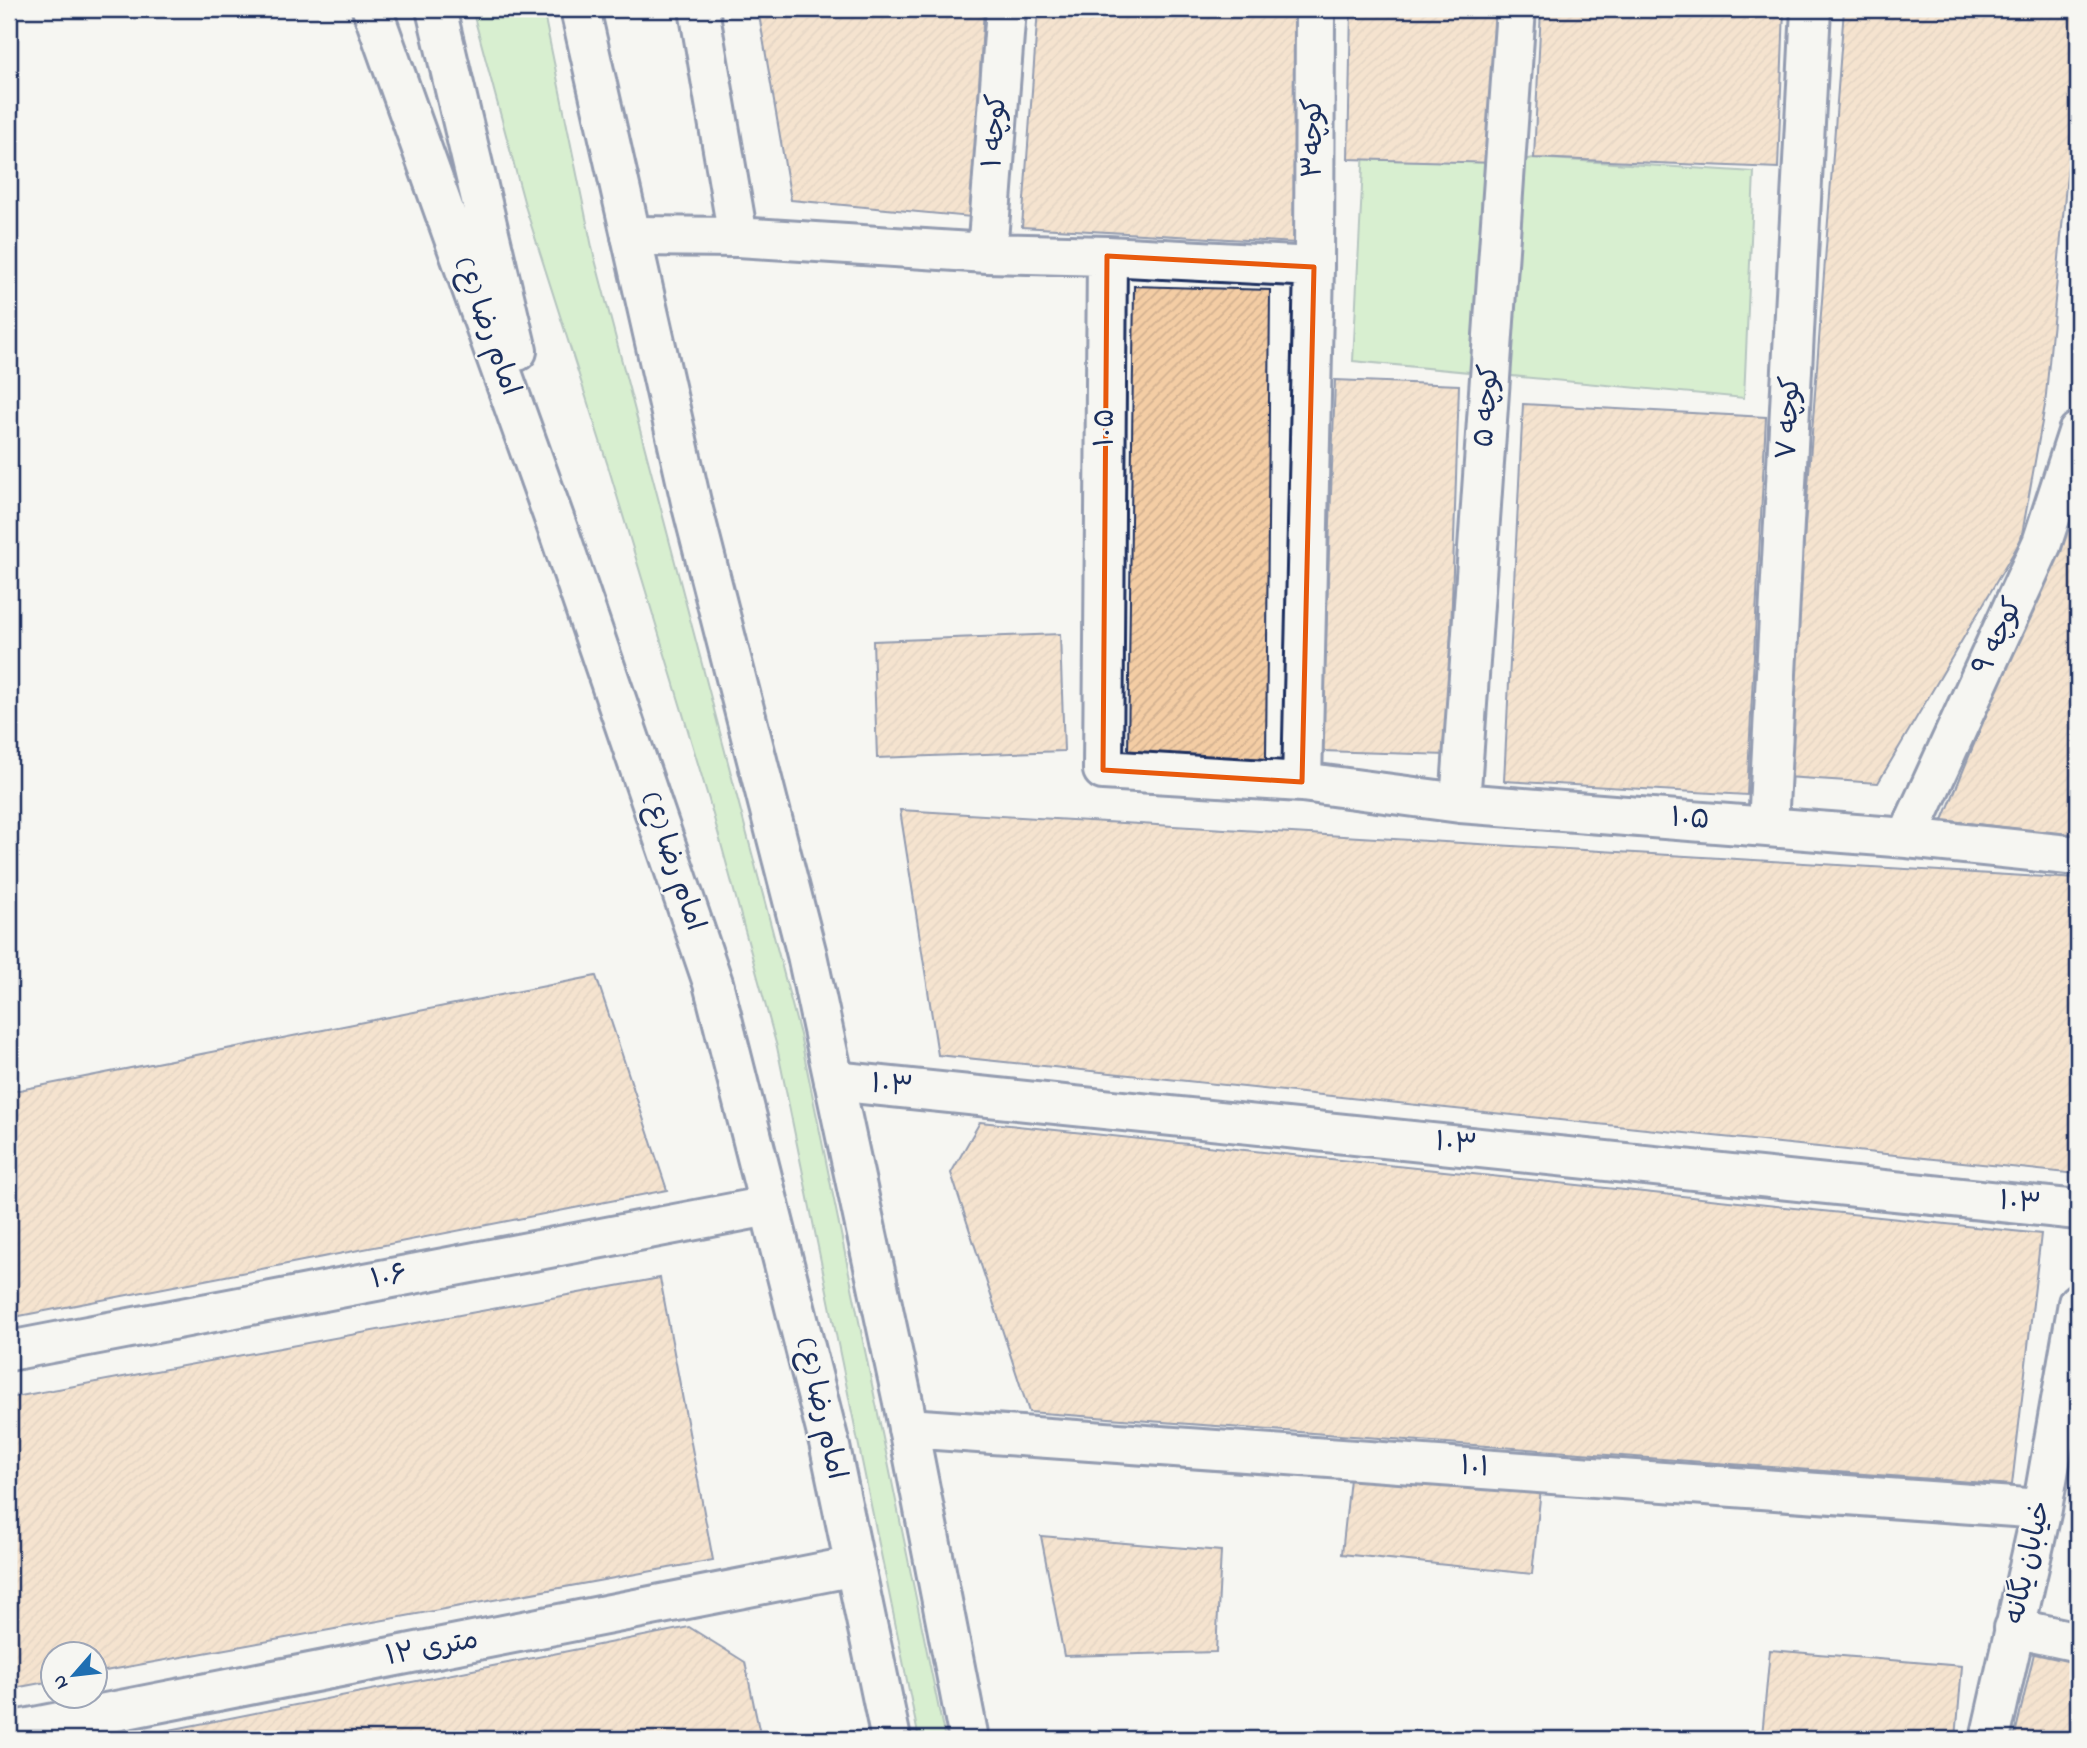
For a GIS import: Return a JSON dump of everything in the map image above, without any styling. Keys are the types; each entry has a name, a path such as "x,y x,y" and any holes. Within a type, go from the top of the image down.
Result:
{"street":[{"name":"امام رضا (ع)","path":"372,9 560,535 713,983 829,1442 891,1739"},
{"path":"436,9 560,535"},
{"path":"580,9 691,502 807,955 908,1428 969,1739"},
{"path":"699,9 738,237"},
{"name":"کوچه ۱","path":"986,253 1006,9"},
{"name":"کوچه۳","path":"1314,267 1315,9"},
{"name":"کوچه ۵","path":"1461,803 1516,9"},
{"name":"کوچه ۷","path":"1768,826 1811,9"},
{"path":"631,236 738,237 986,253 1107,256 1314,267 1302,782"},
{"name":"۱۰۵","path":"1107,256 1103,770 1302,782 1461,803 1768,826 2078,856"},
{"name":"کوچه ۹","path":"1907,838 2042,543 2078,432"},
{"name":"۱۰۳","path":"834,1081 2078,1210"},
{"name":"۱۰۶","path":"9,1351 769,1206"},
{"name":"خیابان یگانه","path":"1990,1739 2042,1509 2078,1303"},
{"name":"۱۰۱","path":"908,1428 2042,1509"},
{"name":"۱۲ متری","path":"9,1732 855,1566"},
{"path":"2014,1628 2078,1643"}],"highlighted area":[{"path":"1107,256 1314,267 1302,782 1103,770"}],"green space":[{"path":"472,9 543,9 593,252 800,1035 945,1739 919,1739 777,1047 709,800 608,466 526,209"},
{"path":"1364,148 1498,163 1534,158 1754,172 1744,398 1353,361"}],"building":[{"path":"758,9 984,9 971,217 791,200"},
{"path":"1038,9 1297,9 1296,243 1022,227"},
{"path":"1351,9 1501,9 1498,163 1348,159"},
{"path":"1541,9 1784,9 1778,168 1534,158"},
{"path":"1844,9 2078,9 2078,59 2045,405 2021,540 1878,783 1786,777"},
{"path":"1134,286 1270,290 1266,759 1128,755"},
{"path":"1335,380 1459,385 1447,755 1322,751"},
{"path":"1523,404 1766,417 1747,795 1504,781"},
{"path":"2078,490 2078,836 1943,820"},
{"path":"1060,634 1064,751 877,758 873,641"},
{"path":"900,810 2078,879 2077,1174 938,1055"},
{"path":"596,976 667,1190 9,1318 9,1092"},
{"path":"980,1122 2041,1234 2012,1485 1029,1412 951,1173"},
{"path":"660,1278 713,1560 108,1670 108,1640 38,1640 38,1684 9,1689 9,1398"},
{"path":"1351,1469 1541,1489 1532,1574 1342,1554"},
{"path":"1041,1536 1221,1551 1216,1652 1064,1656"},
{"path":"689,1627 745,1662 761,1739 124,1739"},
{"path":"2035,1649 2078,1659 2078,1739 2014,1739"},
{"path":"1770,1650 1962,1666 1956,1739 1803,1739 1762,1736"}]}
